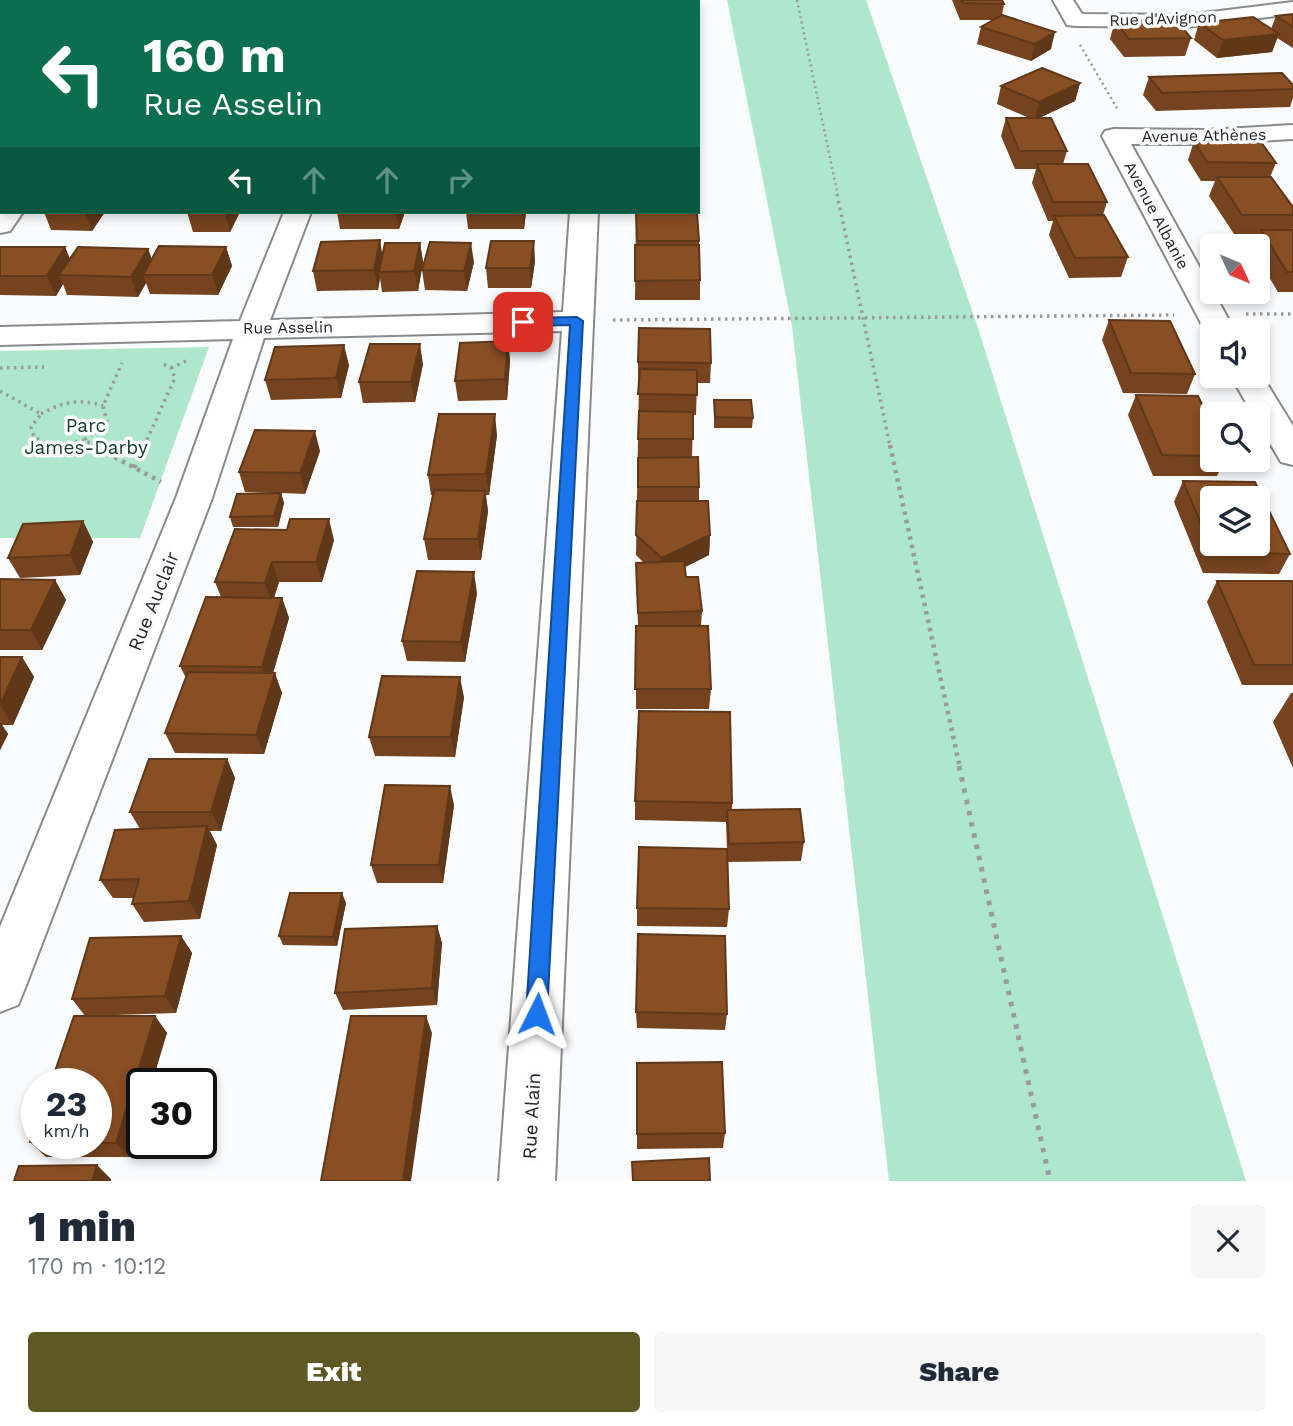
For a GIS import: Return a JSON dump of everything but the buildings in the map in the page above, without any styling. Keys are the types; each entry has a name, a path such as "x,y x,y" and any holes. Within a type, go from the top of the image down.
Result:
{"street":[{"path":"1063,0 1075,20"},
{"name":"Rue d'Avignon","path":"1075,20 1187,21 1293,8"},
{"name":"Avenue Athènes","path":"1114,136 1206,137 1293,132"},
{"name":"Avenue Albanie","path":"1114,136 1213,318"},
{"name":"Rue Auclair","path":"0,988 194,498 252,328 296,214"},
{"name":"Rue Alain","path":"527,1181 584,214"},
{"name":"Rue Asselin","path":"0,336 577,321"},
{"path":"1254,388 1293,454"}],"path":[{"path":"797,0 1050,1181"},
{"path":"1075,20 1078,41 1125,123 1114,136"},
{"path":"577,321 864,318 1200,322"},
{"path":"103,405 89,400 66,402 41,414 31,427 34,437 52,447 84,440 107,422 103,405 122,363"},
{"path":"109,364 132,363"},
{"path":"134,468 175,378 171,368 165,363 154,363"},
{"path":"0,368 47,366"},
{"path":"0,391 41,414"},
{"path":"84,440 194,498"}],"green space":[{"path":"727,0 866,0 977,325 1246,1181 889,1181 792,326"},
{"name":"Parc James-Darby","path":"209,347 140,538 0,538 0,351"}],"route":[{"path":"523,322 577,321 537,1014"}]}
